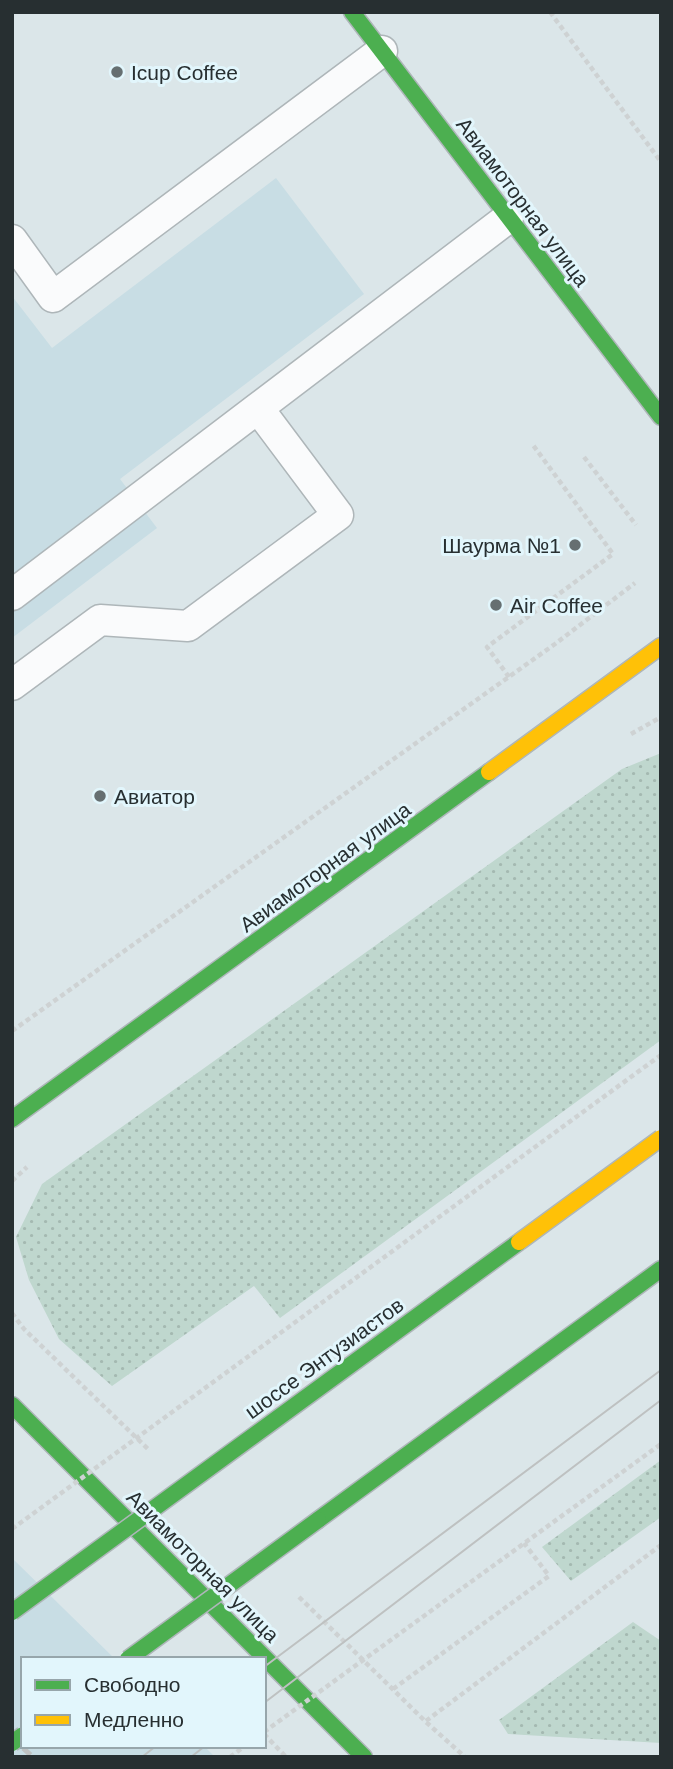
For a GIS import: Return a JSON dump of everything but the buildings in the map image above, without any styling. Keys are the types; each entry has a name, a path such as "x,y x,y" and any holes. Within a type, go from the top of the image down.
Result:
{"main road":[{"name":"Авиамоторная улица","path":"352,12 661,417"},
{"name":"Авиамоторная улица","path":"12,1119 196,988 661,646"},
{"name":"шоссе Энтузиастов","path":"12,1612 661,1138"},
{"path":"131,1657 661,1269"},
{"name":"Авиамоторная улица","path":"12,1405 264,1657"},
{"name":"Авиамоторная улица","path":"266,1659 364,1757"}],"lane":[{"path":"12,240 54,297 382,51"},
{"path":"12,595 508,218"},
{"path":"12,685 100,620 188,626 338,515 258,408"}],"path":[{"path":"550,12 661,162"},
{"path":"509,677 487,647 613,554 533,445"},
{"path":"584,457 636,525"},
{"path":"12,1031 509,677 635,583"},
{"path":"12,1529 661,1055"},
{"path":"266,1732 661,1444"},
{"path":"393,1689 549,1576 524,1543"},
{"path":"426,1722 661,1545"},
{"path":"266,1735 286,1757"}],"shaded area":[{"path":"276,178 364,294 120,479 157,528 12,638 12,296 52,348"},
{"path":"12,1558 113,1657 21,1657 21,1748 206,1748 215,1757 12,1757"}],"green space":[{"path":"661,753 661,1040 280,1318 254,1286 112,1386 59,1339 29,1280 16,1237 42,1184 622,769"},
{"path":"661,1460 661,1517 571,1581 542,1547"},
{"path":"633,1622 661,1641 661,1743 508,1734 499,1720"}],"tram line":[{"path":"266,1666 661,1370"},
{"path":"266,1701 661,1400"},
{"path":"142,1757 153,1748"},
{"path":"191,1757 202,1748"}],"railway":[{"path":"12,1738 21,1746"},
{"path":"23,1748 33,1757"}],"traffic: fast":[{"path":"352,12 661,417"},
{"path":"12,1119 489,772"},
{"path":"12,1612 519,1242"},
{"path":"318,1520 661,1269"},
{"path":"12,1405 264,1657"},
{"path":"131,1657 318,1520"},
{"path":"266,1659 364,1757"},
{"path":"12,1743 21,1736"}],"traffic: slow":[{"path":"489,772 661,646"},
{"path":"519,1242 661,1138"}],"place":[{"name":"Icup Coffee","path":"117,72"},
{"name":"Шаурма №1","path":"575,545"},
{"name":"Air Coffee","path":"496,605"},
{"name":"Авиатор","path":"100,796"}]}
